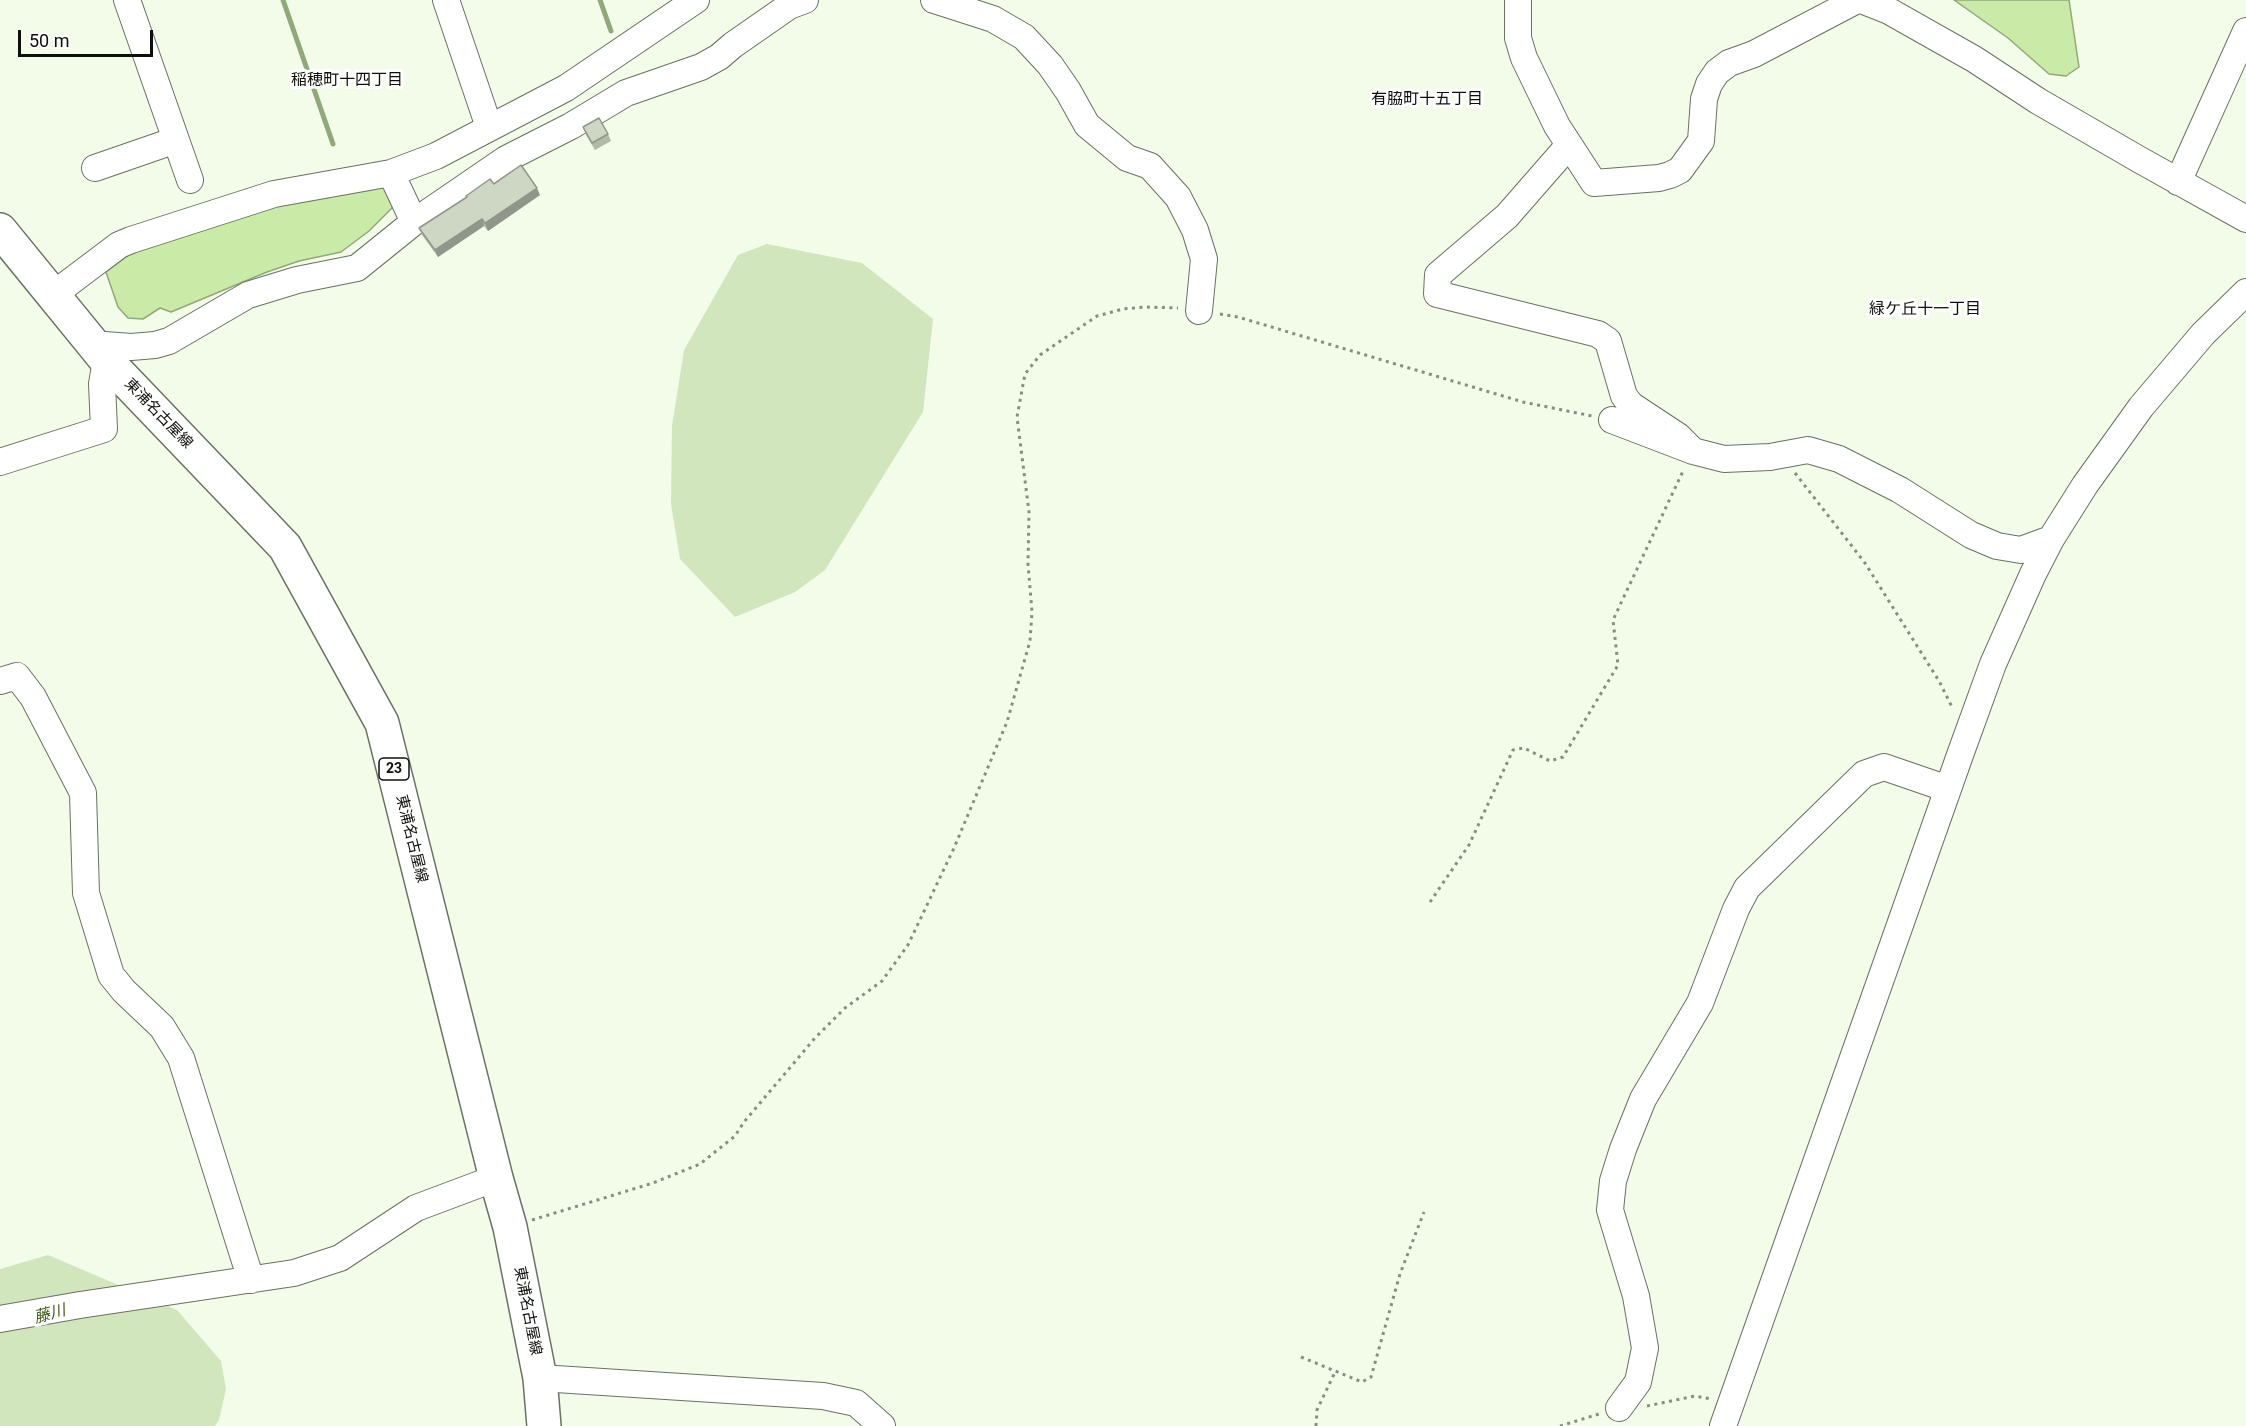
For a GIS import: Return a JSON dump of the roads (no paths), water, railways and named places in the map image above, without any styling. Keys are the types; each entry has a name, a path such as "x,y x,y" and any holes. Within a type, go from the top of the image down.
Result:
{"main road":[{"name":"東浦名古屋線","path":"0,230 99,352 285,547 382,723 510,1227 540,1378 544,1426"}],"street":[{"path":"127,0 190,180"},
{"path":"446,0 489,127"},
{"path":"54,294 119,245 131,240 291,189 391,173 436,156 566,88 696,0"},
{"path":"0,462 104,429 99,352 170,341 248,295 297,280 357,268 414,222 506,159 572,126 626,93 701,67 719,57 789,6 805,0"},
{"path":"934,0 993,19 1024,37 1050,65 1087,125 1127,158 1150,166 1178,197 1196,230 1204,259 1199,311"},
{"path":"1518,0 1516,23 1524,58 1557,126 1594,183 1642,180 1670,175 1680,170 1701,141 1704,99 1709,84 1717,72 1729,63 1754,54 1859,0 1889,11 1974,59 2038,101 2246,219"},
{"path":"2178,182 2246,31"},
{"path":"95,168 176,140"},
{"path":"1569,145 1507,216 1438,275 1437,294 1598,334 1608,341 1624,396 1631,405 1678,436 1692,452"},
{"path":"391,173 414,222"},
{"path":"1723,1426 1966,737 1993,664 2033,574 2051,539 2085,485 2141,407 2203,334 2246,292"},
{"path":"1611,420 1692,452 1724,459 1780,455 1808,450 1839,459 1900,490 1971,535 1997,546 2021,550 2051,539"},
{"path":"0,681 17,676 33,697 83,793 86,893 111,975 124,991 162,1027 181,1058 251,1280"},
{"path":"1619,1408 1638,1382 1645,1348 1636,1296 1610,1210 1613,1181 1643,1099 1700,1004 1736,909 1747,888 1864,774 1884,767 1948,789"},
{"path":"0,1319 294,1273 340,1258 416,1208 496,1179"},
{"path":"540,1378 823,1396 856,1403 882,1426"}],"waterway":[{"path":"283,0 333,144"},
{"path":"600,0 611,31"}],"district":[{"name":"稲穂町十四丁目","path":"347,81"},
{"name":"有脇町十五丁目","path":"1427,100"},
{"name":"緑ケ丘十一丁目","path":"1925,310"}],"water label":[{"name":"藤川","path":"50,1315"}]}
